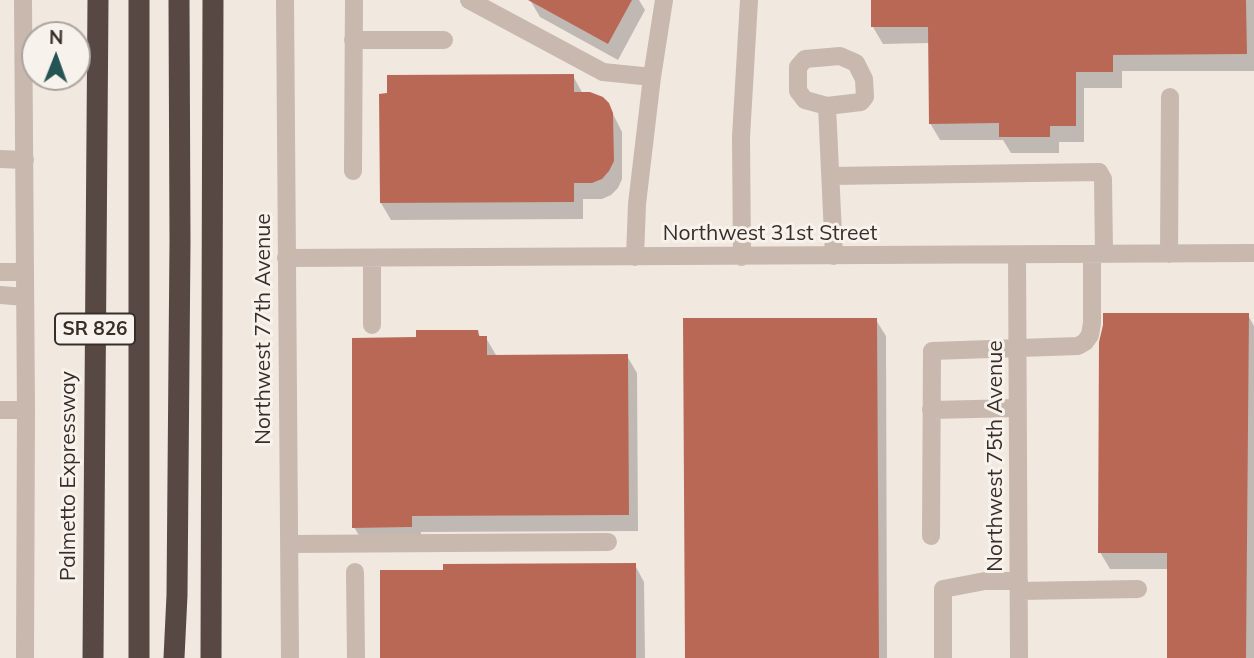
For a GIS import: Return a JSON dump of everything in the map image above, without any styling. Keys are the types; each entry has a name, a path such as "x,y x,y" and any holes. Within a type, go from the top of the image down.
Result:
{"highway":[{"name":"Palmetto Expressway","path":"93,658 98,0"},
{"path":"139,0 139,658"},
{"path":"174,658 180,268 179,0"},
{"path":"211,658 213,0"}],"street":[{"path":"23,0 25,658"},
{"name":"Northwest 77th Avenue","path":"285,0 290,658"},
{"path":"353,171 354,0"},
{"path":"469,0 603,72 652,77"},
{"path":"635,257 637,204 664,0"},
{"path":"742,257 741,137 749,0"},
{"path":"354,40 444,40"},
{"path":"1169,254 1170,97"},
{"path":"827,106 834,256"},
{"path":"0,159 25,160"},
{"path":"831,176 1099,172 1103,179 1092,323 1090,335 1085,342 1067,348 932,351 931,537"},
{"name":"Northwest 31st Street","path":"286,258 1254,253"},
{"name":"Northwest 75th Avenue","path":"1017,255 1019,658"},
{"path":"372,258 372,325"},
{"path":"0,272 24,272"},
{"path":"0,295 25,297"},
{"path":"931,410 1018,408"},
{"path":"0,410 26,410"},
{"path":"289,544 608,542"},
{"path":"355,572 356,658"},
{"path":"943,658 943,589 985,581 1019,586 1138,589"}],"building":[{"path":"528,0 632,0 608,44"},
{"path":"871,0 1246,0 1247,54 1113,55 1113,72 1076,72 1076,126 1050,126 1050,137 999,137 999,123 929,124 928,27 871,27"},
{"path":"574,74 574,92 590,92 603,97 609,103 613,113 614,161 602,179 592,183 574,183 574,202 380,203 379,94 387,93 387,75"},
{"path":"1103,313 1249,313 1246,658 1167,658 1167,553 1098,553 1099,342"},
{"path":"683,318 877,318 879,658 685,658"},
{"path":"416,330 478,330 479,336 487,336 487,355 628,354 629,515 412,516 412,527 352,528 352,338 416,337"},
{"path":"636,563 636,658 380,658 380,570 443,570 443,564"}]}
